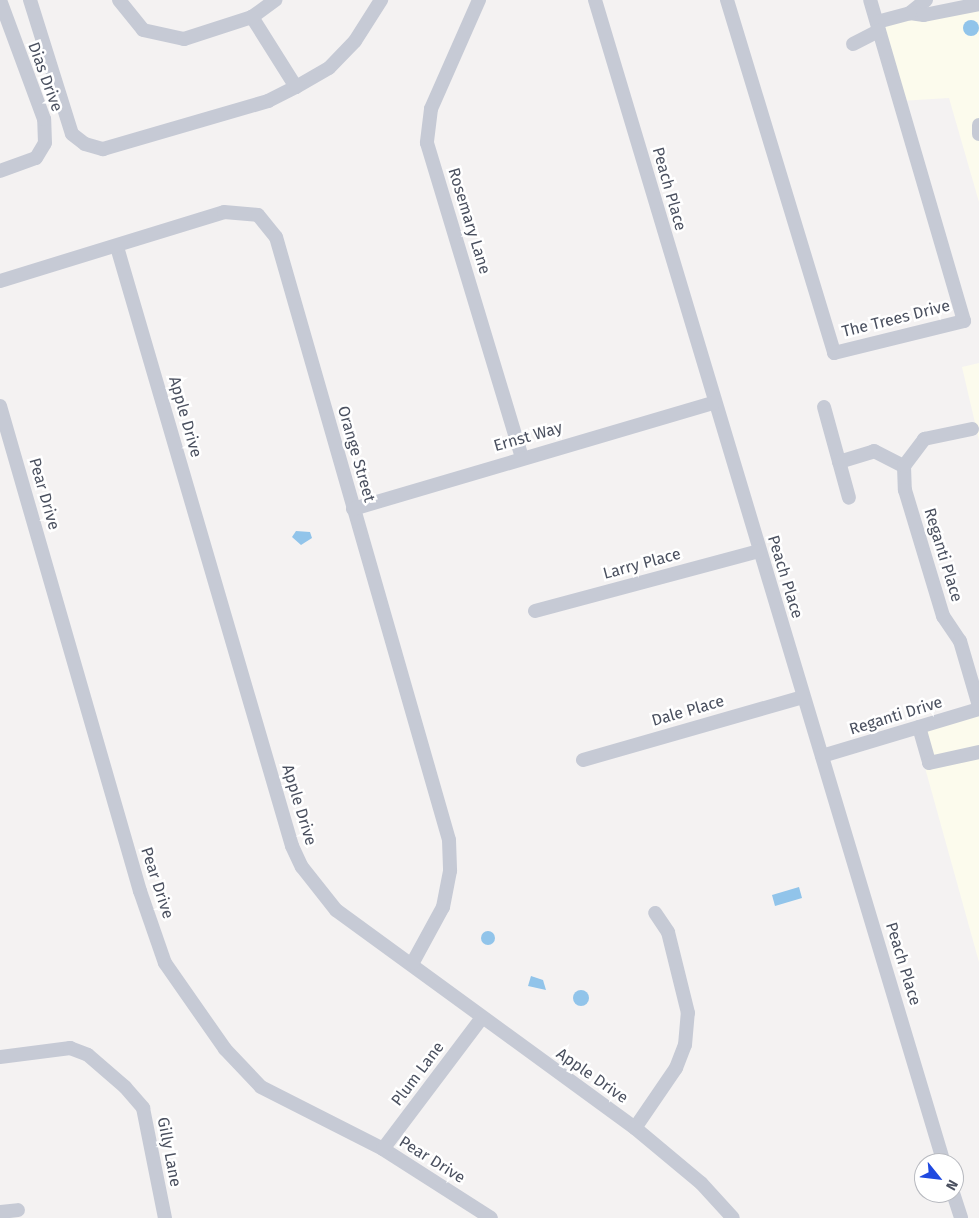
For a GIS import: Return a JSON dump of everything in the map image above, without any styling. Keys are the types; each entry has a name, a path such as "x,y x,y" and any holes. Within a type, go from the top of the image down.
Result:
{"street":[{"name":"Dias Drive","path":"0,0 44,119 44,143 36,158 0,171"},
{"path":"30,0 63,114 72,134 84,144 103,149 268,101 296,87 329,68 349,48 381,0"},
{"path":"118,0 133,22 166,37 184,39 211,34 252,17 275,0"},
{"name":"Rosemary Lane","path":"479,0 432,109 427,143 522,457"},
{"name":"Peach Place","path":"595,0 802,697 822,756 941,1153"},
{"name":"The Trees Drive","path":"727,0 834,353 964,321 870,0"},
{"path":"910,13 926,0"},
{"path":"853,44 878,26 910,13 974,3"},
{"path":"252,17 296,87"},
{"path":"979,125 979,134"},
{"name":"Orange Street","path":"0,281 117,247 224,212 245,211 268,224 276,237 449,840 450,871 443,907 413,962"},
{"name":"Apple Drive","path":"117,247 292,846 302,867 336,910 413,962 481,1019 635,1128 700,1183 732,1218"},
{"name":"Ernst Way","path":"353,509 522,457 714,403"},
{"name":"Pear Drive","path":"0,406 140,891 165,963 225,1049 261,1087 382,1149 491,1218"},
{"path":"824,407 849,498"},
{"path":"839,462 874,451 904,466 924,439 972,429"},
{"name":"Reganti Place","path":"904,466 905,490 943,616 960,641 979,708"},
{"name":"Larry Place","path":"535,611 759,551"},
{"name":"Dale Place","path":"583,760 802,697"},
{"name":"Reganti Drive","path":"822,756 979,708"},
{"path":"919,727 929,763 979,752"},
{"path":"635,1128 676,1068 685,1045 688,1013 668,932 655,913"},
{"name":"Plum Lane","path":"382,1149 481,1019"},
{"name":"Gilly Lane","path":"0,1057 70,1048 88,1055 125,1087 143,1108 165,1218"},
{"path":"956,1203 961,1218"},
{"path":"0,1212 18,1210"}],"shaded area":[{"path":"979,4 979,202 949,98 900,101 877,22"},
{"path":"979,363 979,440 962,367"},
{"path":"979,709 979,962 914,728"}],"water":[{"path":"968,20 974,20 979,25 977,34 968,36 963,31 963,25"},
{"path":"296,531 310,532 312,538 301,545 292,537"},
{"path":"799,887 802,898 775,906 772,895"},
{"path":"485,931 491,931 495,938 491,945 485,945 481,941 481,935"},
{"path":"531,976 543,980 546,990 528,986"},
{"path":"581,990 589,998 581,1006 573,998"}]}
